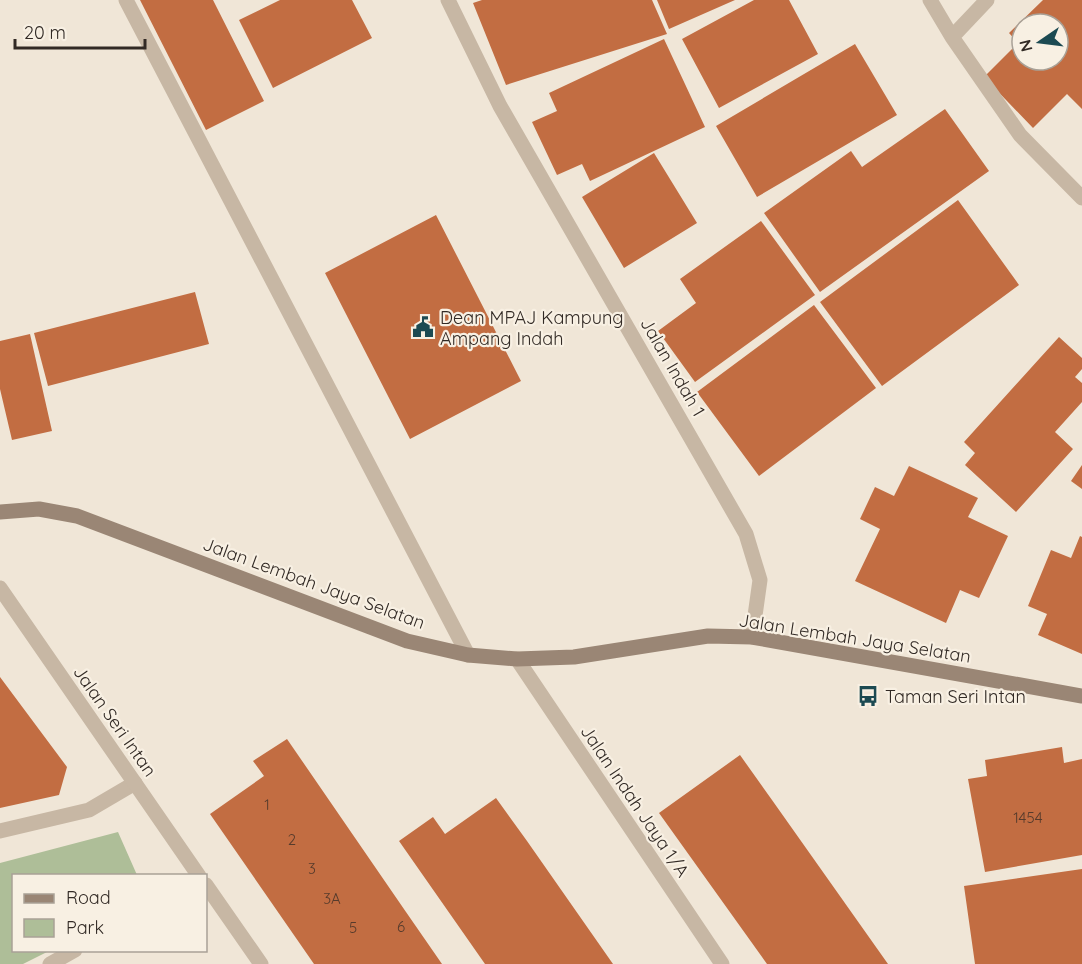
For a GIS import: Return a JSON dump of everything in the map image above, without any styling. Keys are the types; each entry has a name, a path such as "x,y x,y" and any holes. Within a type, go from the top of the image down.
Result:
{"street":[{"path":"126,0 468,655"},
{"name":"Jalan Indah 1","path":"448,0 500,106 746,534 760,580 752,637"},
{"path":"930,0 952,37 1020,135 1082,198"},
{"path":"952,37 987,0"},
{"name":"Jalan Lembah Jaya Selatan","path":"0,512 39,509 77,516 406,641 468,655 517,659 574,657 708,636 752,637 1082,696"},
{"name":"Jalan Seri Intan","path":"1,592 198,874"},
{"name":"Jalan Indah Jaya 1/A","path":"517,659 722,964"},
{"path":"0,831 89,810 135,783"},
{"path":"207,886 261,964"},
{"path":"50,964 73,952"}],"green space":[{"path":"118,832 137,874 12,874 12,952 47,952 23,964 0,964 0,863"}],"building":[{"path":"140,0 213,0 264,101 206,130"},
{"path":"280,0 352,0 372,38 273,88 239,20"},
{"path":"482,0 652,0 667,34 506,85 473,3"},
{"path":"657,0 735,0 669,29"},
{"path":"754,0 789,0 818,54 719,108 682,39"},
{"path":"1043,0 1082,0 1082,109 1067,94 1033,128 984,77 1010,51 1010,72 1070,72 1070,12 1031,12"},
{"path":"664,39 705,127 590,181 582,164 557,175 532,122 557,111 549,93"},
{"path":"855,44 897,115 757,197 716,126"},
{"path":"945,109 989,171 820,292 764,213 851,151 862,167"},
{"path":"654,153 697,223 624,268 582,197"},
{"path":"958,200 1019,285 882,386 820,302"},
{"name":"Dean MPAJ Kampung Ampang Indah","path":"436,215 521,381 410,439 325,273"},
{"path":"761,221 815,295 695,382 658,331 696,303 680,279"},
{"path":"195,292 209,344 48,386 34,333"},
{"path":"814,305 876,388 759,476 697,392"},
{"path":"30,334 52,431 12,440 0,389 0,341"},
{"path":"1059,337 1082,358 1082,369 1075,377 1082,383 1082,402 1055,432 1073,449 1016,512 965,465 975,453 964,442"},
{"path":"1082,465 1082,489 1071,481"},
{"path":"909,466 978,498 968,517 1008,536 979,598 960,590 946,623 855,581 880,529 860,519 875,487 894,496"},
{"path":"1080,536 1082,537 1082,654 1038,635 1047,614 1028,606 1051,550 1071,558"},
{"path":"0,677 67,767 59,795 0,808"},
{"path":"287,739 442,964 314,964 210,814 264,776 253,761"},
{"path":"1062,747 1064,763 1082,759 1082,855 985,872 968,779 987,776 985,760"},
{"path":"740,755 888,964 767,964 659,813"},
{"path":"496,798 613,964 485,964 399,841 433,817 445,834"},
{"path":"1082,869 1082,964 975,964 964,886"}],"place":[{"name":"Dean MPAJ Kampung Ampang Indah","path":"423,327"},
{"name":"Taman Seri Intan","path":"868,696"}]}
